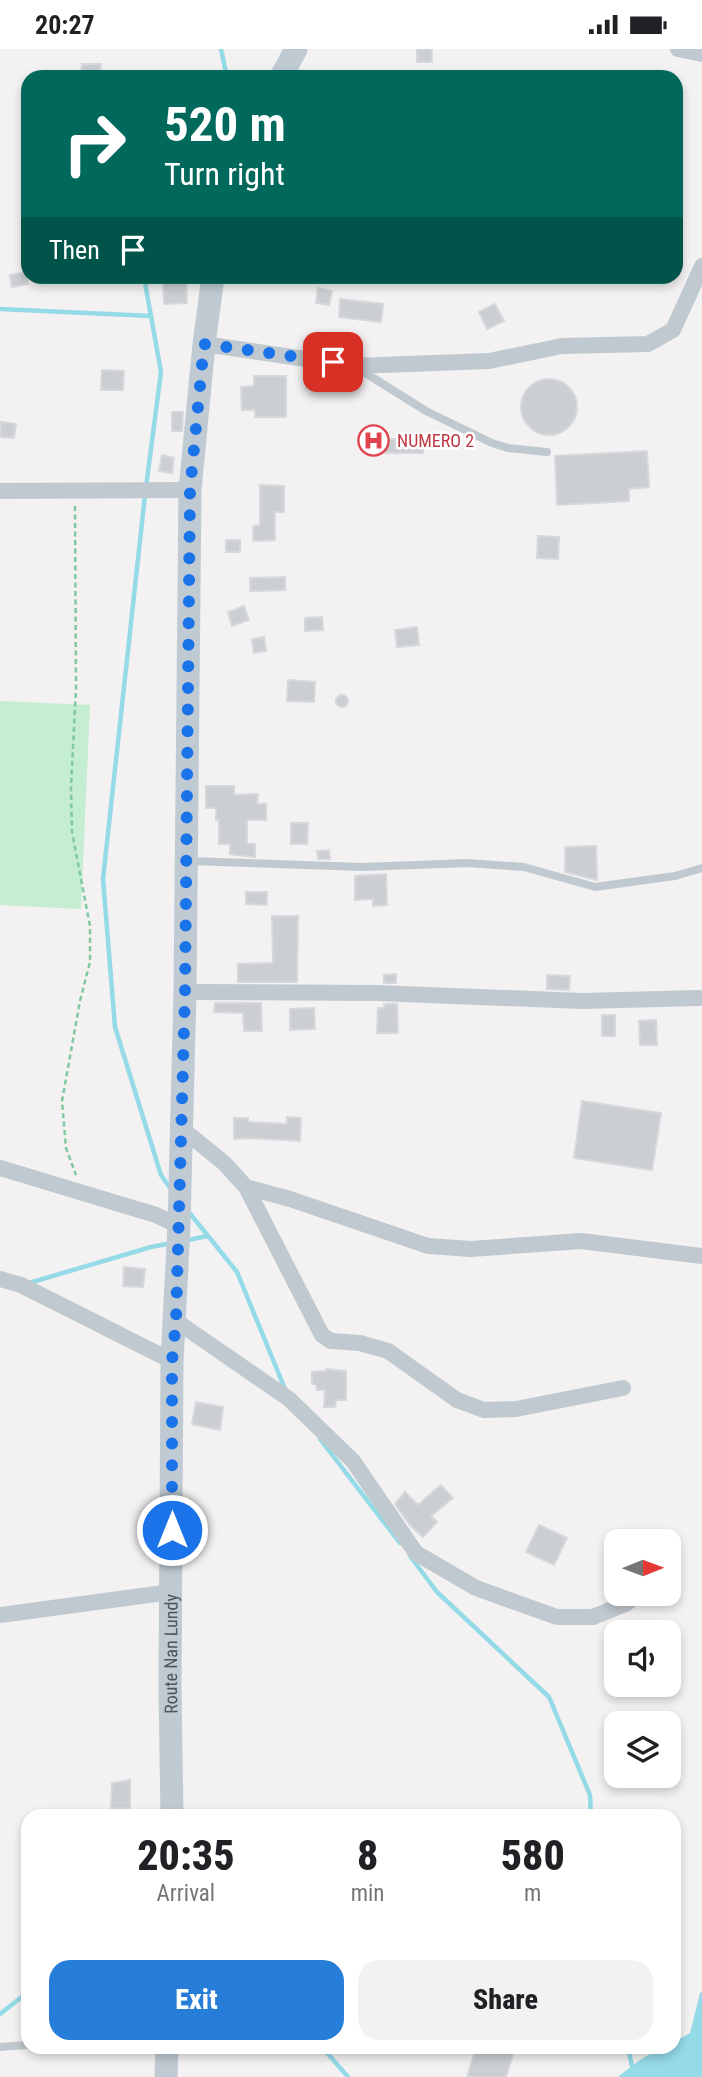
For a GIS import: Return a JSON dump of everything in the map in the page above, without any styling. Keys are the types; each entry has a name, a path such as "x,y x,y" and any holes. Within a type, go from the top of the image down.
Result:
{"main road":[{"path":"285,70 296,49"},
{"name":"Route Nan Lundy","path":"172,1809 172,1361 176,1321 185,992 190,490 212,284"},
{"path":"166,2077 167,2054"}],"street":[{"path":"678,49 702,54"},
{"path":"204,344 354,366 489,361 562,346 648,344 673,330 702,266"},
{"path":"0,491 190,490"},
{"path":"185,992 377,993 582,1001 699,998"},
{"path":"181,1128 224,1163 246,1187 322,1335 331,1341 360,1343 388,1351 457,1401 484,1410 516,1409 623,1388"},
{"path":"0,1168 156,1215 179,1226"},
{"path":"246,1187 428,1246 471,1249 581,1241 702,1257"},
{"path":"0,1279 21,1285 172,1361"},
{"path":"176,1321 289,1399 353,1461 416,1553 476,1588 557,1617 593,1617 618,1607"},
{"path":"0,1615 171,1592"}],"lane":[{"path":"354,366 426,411 492,443 508,448 547,452"},
{"path":"187,861 363,867 478,864 524,867 594,887 675,876 702,869"},
{"path":"0,2047 21,2046"}],"path":[{"path":"74,492 76,689 71,787 72,832 90,926 90,962 80,1001 62,1101 66,1148 82,1193"}],"green space":[{"path":"0,701 90,705 81,909 0,905"}],"water":[{"path":"702,1992 702,2077 618,2077 649,2054 681,2054 681,2038 690,2033"}],"building":[{"path":"417,49 432,49 432,62 417,62"},
{"path":"82,64 101,64 100,70 82,70"},
{"path":"21,273 21,284 28,284 12,287 10,275"},
{"path":"163,284 186,284 187,303 164,304"},
{"path":"318,288 332,291 329,305 316,303"},
{"path":"340,299 383,304 381,322 339,317"},
{"path":"495,304 504,321 487,329 479,312"},
{"path":"102,370 124,371 123,390 101,390"},
{"path":"254,376 286,376 286,417 255,417 255,410 242,410 241,387 254,386"},
{"path":"544,379 554,379 569,387 575,396 575,418 569,427 554,435 544,435 526,423 521,412 521,402 533,384"},
{"path":"172,412 183,412 182,431 172,431"},
{"path":"1,422 16,424 14,438 0,437"},
{"path":"385,439 423,439 423,453 385,453"},
{"path":"647,451 649,487 629,489 629,501 557,505 555,456"},
{"path":"162,455 174,458 172,473 159,471"},
{"path":"260,485 284,486 284,512 275,512 275,540 253,541 253,526 260,525"},
{"path":"538,536 559,537 558,559 537,558"},
{"path":"226,540 240,540 240,552 226,552"},
{"path":"285,577 285,590 250,591 250,578"},
{"path":"244,606 249,620 232,626 228,612"},
{"path":"322,617 323,630 305,631 305,618"},
{"path":"417,627 419,645 397,647 395,630"},
{"path":"264,637 266,651 254,653 252,639"},
{"path":"288,680 315,682 314,702 287,701"},
{"path":"342,695 348,701 342,707 336,701"},
{"path":"206,786 234,786 234,795 258,794 257,804 266,804 266,820 247,820 247,844 255,844 255,857 230,854 230,844 219,844 219,820 216,820 216,808 206,808"},
{"path":"291,823 308,823 307,844 291,844"},
{"path":"596,846 597,880 565,872 565,847"},
{"path":"329,850 330,859 318,859 317,851"},
{"path":"386,874 387,905 373,906 373,899 355,900 355,876"},
{"path":"246,892 267,892 267,905 246,904"},
{"path":"272,916 298,916 297,982 238,982 238,964 273,962"},
{"path":"396,974 396,983 384,983 384,975"},
{"path":"547,975 570,976 569,990 547,989"},
{"path":"215,1003 261,1003 262,1031 244,1031 243,1013 214,1012"},
{"path":"384,1004 397,1004 398,1033 377,1033 378,1008 385,1008"},
{"path":"314,1008 315,1029 290,1030 290,1009"},
{"path":"602,1015 615,1015 615,1036 602,1036"},
{"path":"656,1020 657,1045 640,1045 639,1021"},
{"path":"582,1101 661,1113 652,1170 574,1158"},
{"path":"287,1117 301,1118 300,1141 234,1139 234,1118 248,1118 248,1122 287,1124"},
{"path":"124,1267 145,1269 143,1287 123,1286"},
{"path":"326,1369 346,1371 346,1400 336,1400 335,1407 324,1407 325,1390 317,1390 316,1384 312,1384 312,1372"},
{"path":"196,1402 223,1407 220,1430 192,1424"},
{"path":"441,1485 453,1498 431,1516 437,1522 423,1537 410,1525 395,1504 405,1492 418,1505"},
{"path":"539,1525 567,1538 554,1565 526,1552"},
{"path":"130,1780 130,1808 111,1808 112,1783"},
{"path":"474,2054 513,2054 506,2077 467,2077"}],"waterway":[{"path":"221,49 226,70"},
{"path":"145,284 161,372 146,487"},
{"path":"0,309 151,316"},
{"path":"145,495 103,879 115,1027 161,1175 170,1188"},
{"path":"188,1211 237,1272 285,1389"},
{"path":"184,1241 207,1236"},
{"path":"29,1283 172,1243"},
{"path":"320,1439 400,1543"},
{"path":"410,1556 437,1592 549,1697 590,1795 591,1809"},
{"path":"0,2014 21,1998"},
{"path":"328,2054 348,2077"},
{"path":"629,2054 632,2066"}],"place":[{"name":"NUMERO 2","path":"374,440"}],"route":[{"path":"172,1530 172,1361 176,1321 185,992 190,490 204,344 333,362"}]}
